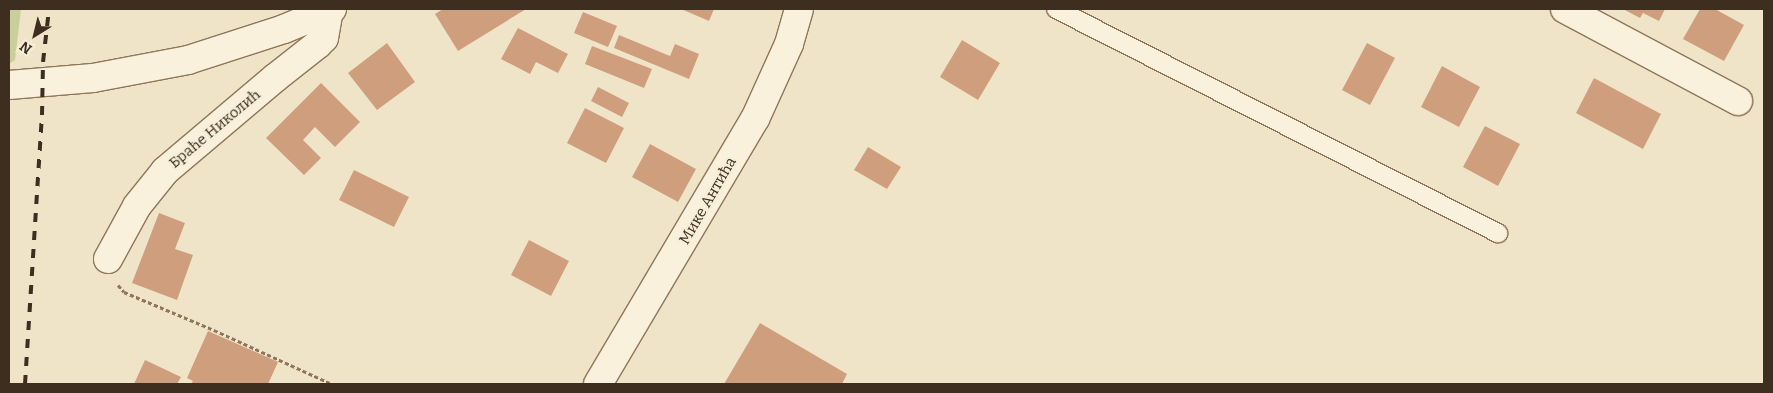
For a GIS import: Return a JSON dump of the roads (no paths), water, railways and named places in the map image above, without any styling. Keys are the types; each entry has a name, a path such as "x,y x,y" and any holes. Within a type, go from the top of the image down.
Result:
{"street":[{"name":"Браће Николић","path":"9,85 93,78 188,60 284,29 331,9"},
{"name":"Браће Николић","path":"108,259 137,206 165,171 318,44 324,38 331,9"},
{"name":"Мике Антића","path":"598,384 755,119 789,44 799,9"},
{"path":"1565,9 1738,101"}],"lane":[{"path":"1056,9 1498,233"}],"railway":[{"path":"25,384 42,115 43,62 49,9"}]}
